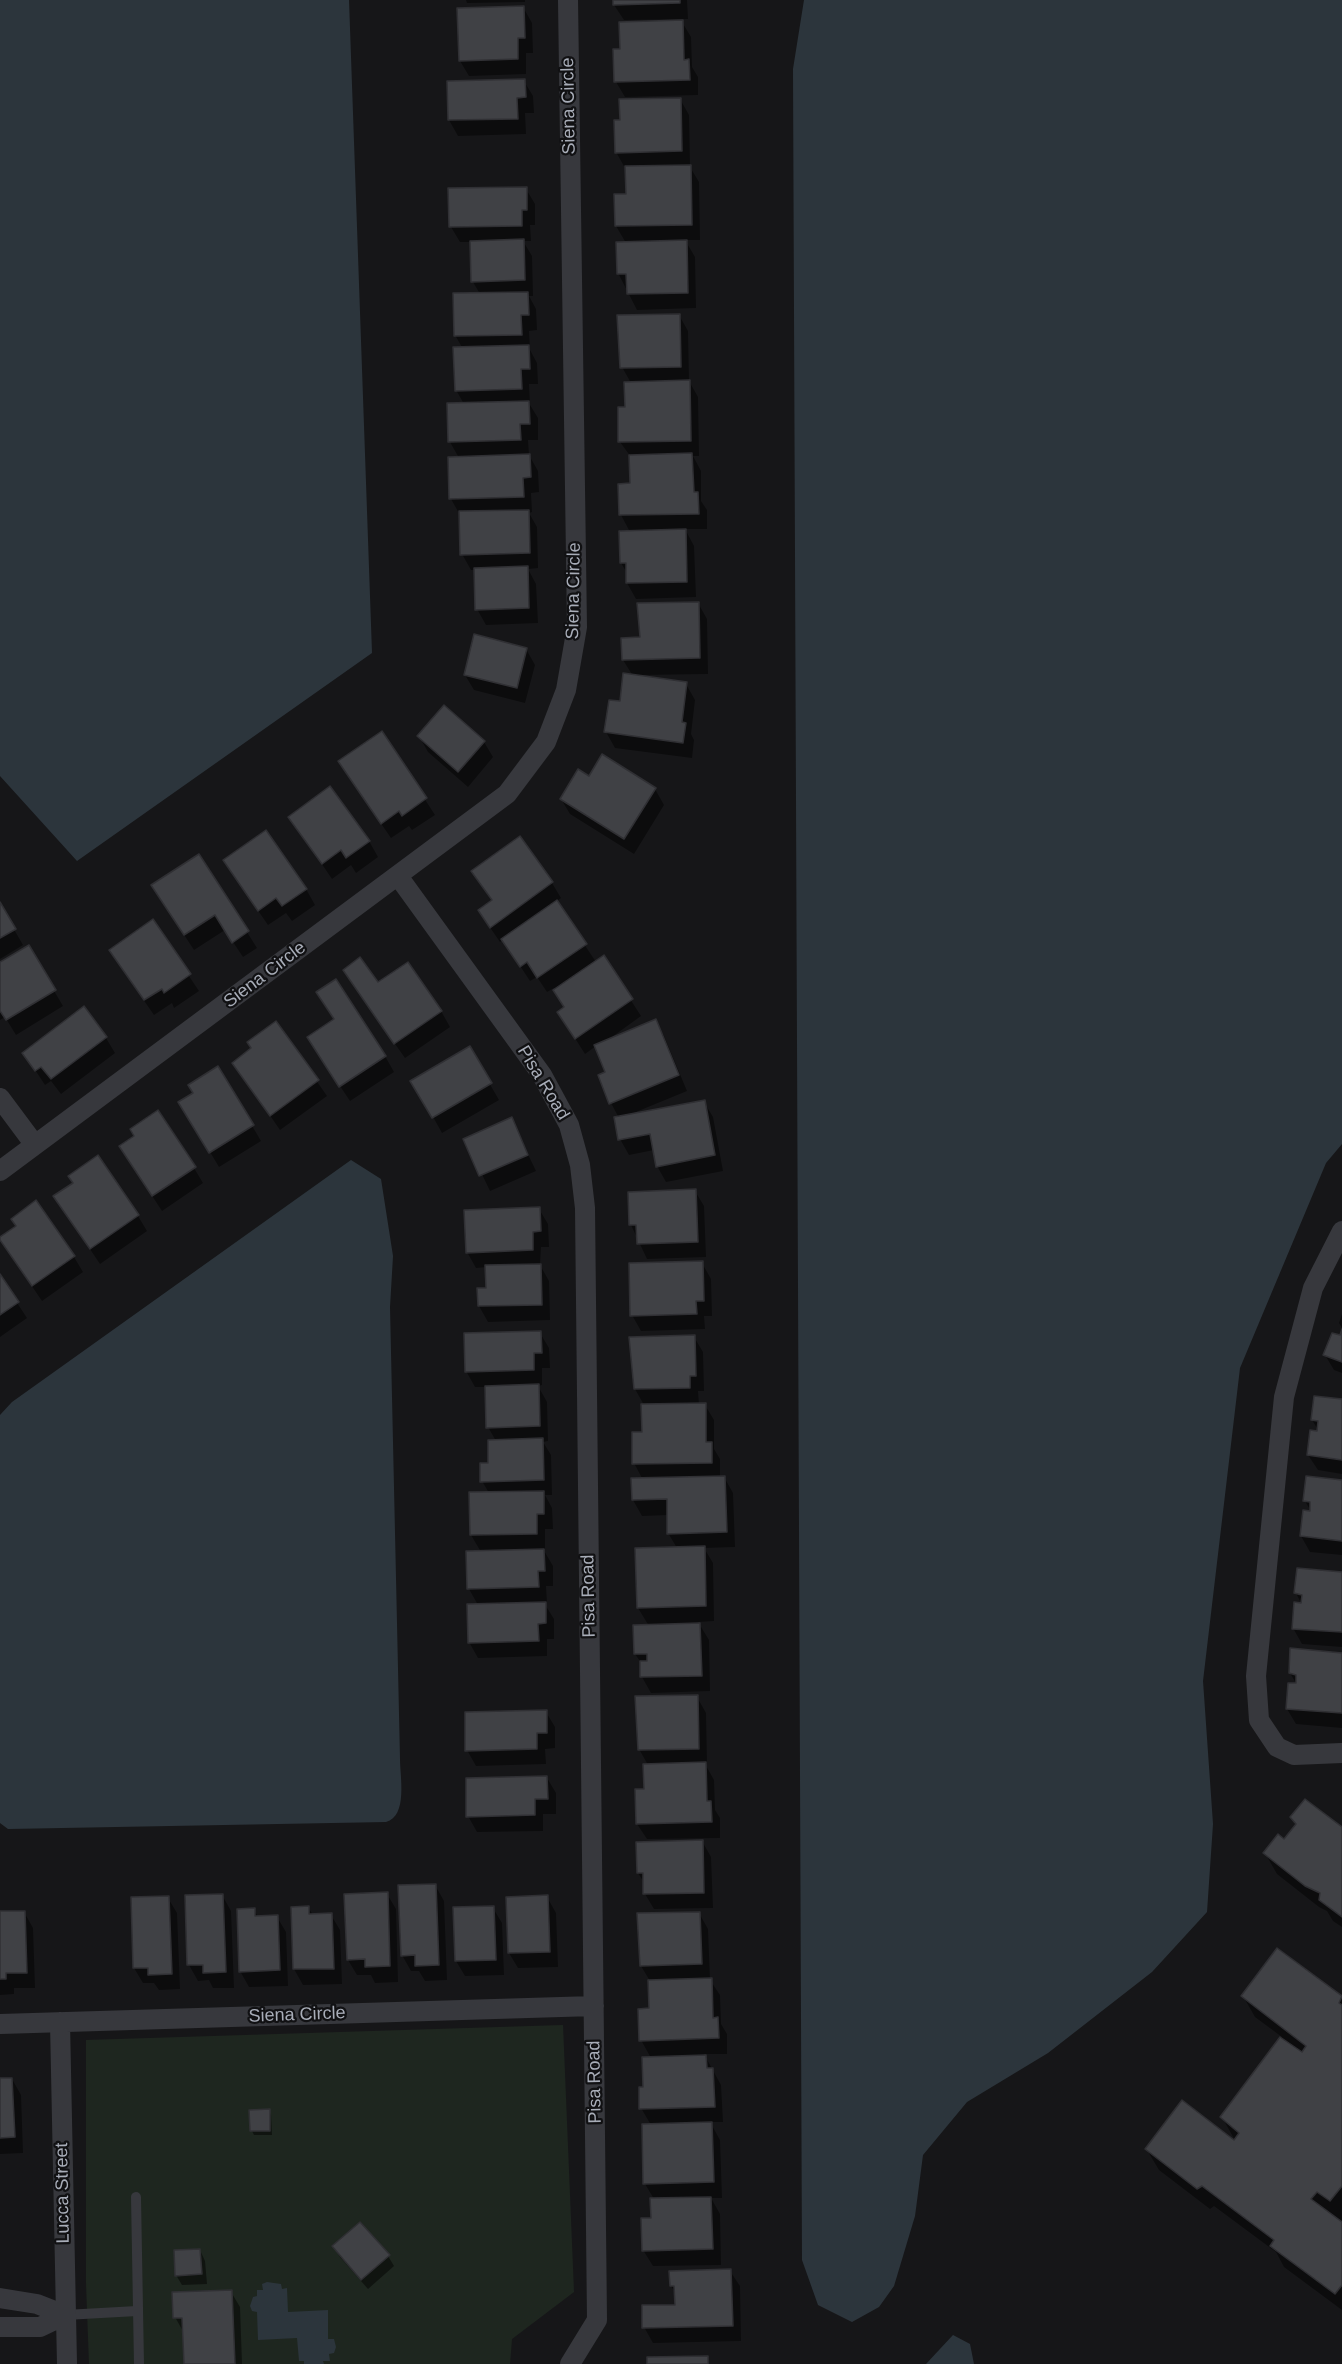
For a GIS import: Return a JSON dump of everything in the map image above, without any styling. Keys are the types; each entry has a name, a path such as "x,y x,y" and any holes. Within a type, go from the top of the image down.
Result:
{"street":[{"name":"Siena Circle","path":"0,1171 507,794 546,742 566,690 577,627 568,0"},
{"name":"Pisa Road","path":"398,876 542,1075 569,1125 580,1165 585,1208 597,2320 570,2364"},
{"path":"0,1098 35,1145"},
{"path":"1342,1231 1313,1288 1284,1397 1256,1676 1259,1720 1277,1747 1294,1755 1342,1754"},
{"name":"Siena Circle","path":"0,2024 594,2006"},
{"name":"Lucca Street","path":"60,2022 67,2364"},
{"path":"0,2298 37,2304 65,2314"},
{"path":"0,2327 40,2327 65,2314"}],"lane":[{"path":"136,2197 136,2311 139,2364"},
{"path":"65,2314 136,2311"}],"shaded area":[{"path":"0,0 349,0 372,653 77,861 0,776"},
{"path":"804,0 1342,0 1342,1144 1326,1163 1240,1368 1203,1681 1213,1824 1207,1912 1152,1972 1048,2053 967,2102 923,2155 915,2216 894,2286 879,2307 852,2322 818,2305 802,2260 793,69"},
{"path":"351,1160 381,1179 393,1256 390,1307 401,1785 397,1812 386,1822 8,1829 0,1823 0,1415 12,1402"},
{"path":"563,2025 574,2292 512,2339 510,2364 89,2364 86,2283 86,2040"},
{"path":"267,2282 281,2284 282,2289 287,2288 288,2312 328,2310 328,2339 334,2339 336,2347 334,2353 329,2354 330,2361 323,2361 324,2364 304,2364 304,2361 299,2361 297,2338 258,2340 257,2312 252,2311 250,2306 253,2297 257,2296 257,2290 263,2290 262,2284"},
{"path":"953,2335 970,2344 974,2364 926,2364"}],"building":[{"path":"613,0 680,0 680,3 613,5"},
{"path":"524,6 525,38 518,38 518,59 459,61 457,8"},
{"path":"683,20 684,60 689,59 690,80 614,82 613,49 620,49 619,22"},
{"path":"525,79 526,97 517,98 518,119 448,120 447,81"},
{"path":"681,98 682,151 615,153 614,120 620,120 619,99"},
{"path":"691,165 692,225 615,226 614,194 626,194 625,166"},
{"path":"527,187 527,210 522,210 522,226 449,227 448,188"},
{"path":"524,239 525,280 471,282 470,241"},
{"path":"687,240 688,293 627,294 626,274 617,274 616,242"},
{"path":"528,292 529,315 521,315 522,335 454,336 453,293"},
{"path":"680,314 681,367 620,368 617,315"},
{"path":"529,345 530,369 521,369 522,389 455,391 453,347"},
{"path":"690,380 691,441 618,442 618,407 625,407 624,382"},
{"path":"529,401 530,424 520,424 521,440 448,442 447,403"},
{"path":"692,453 694,492 698,492 699,514 619,515 618,484 630,483 629,455"},
{"path":"530,454 531,477 523,478 524,497 449,499 448,457"},
{"path":"529,510 530,553 460,555 459,511"},
{"path":"686,529 687,582 626,583 626,563 620,563 619,531"},
{"path":"528,566 529,608 475,610 474,568"},
{"path":"699,602 700,658 622,660 621,638 640,637 637,603"},
{"path":"474,634 527,648 517,688 464,675"},
{"path":"623,673 687,682 682,722 686,723 683,743 604,732 609,700 620,701"},
{"path":"444,705 485,741 458,772 417,736"},
{"path":"382,731 427,798 402,816 399,811 381,824 338,761"},
{"path":"602,754 656,788 624,839 560,799 578,769 589,776"},
{"path":"330,786 370,841 346,858 341,850 322,864 288,817"},
{"path":"266,830 307,889 282,906 276,898 258,911 223,860"},
{"path":"520,836 553,882 490,928 478,910 492,900 471,871"},
{"path":"199,854 249,931 232,943 215,915 184,935 151,885"},
{"path":"557,900 587,944 537,978 527,962 520,967 501,939"},
{"path":"0,902 16,929 0,938"},
{"path":"153,919 191,974 164,993 162,989 144,1000 109,950"},
{"path":"29,945 56,990 6,1020 0,1011 0,962"},
{"path":"604,955 633,999 575,1039 557,1012 564,1007 553,990"},
{"path":"360,957 378,982 408,962 442,1011 394,1044 343,970"},
{"path":"336,979 386,1056 339,1087 307,1037 334,1019 316,992"},
{"path":"84,1006 107,1037 51,1079 41,1067 35,1071 22,1053"},
{"path":"656,1019 679,1075 609,1104 598,1075 605,1072 594,1045"},
{"path":"276,1021 319,1080 270,1116 232,1063 251,1048 247,1042"},
{"path":"470,1046 492,1083 432,1118 410,1081"},
{"path":"218,1066 254,1125 209,1153 178,1102 193,1093 188,1085"},
{"path":"705,1100 715,1155 656,1167 650,1134 618,1140 614,1117"},
{"path":"158,1110 196,1167 152,1196 119,1146 134,1136 130,1129"},
{"path":"512,1117 528,1155 479,1176 463,1139"},
{"path":"98,1155 139,1215 90,1249 53,1196 73,1183 68,1176"},
{"path":"696,1189 698,1242 637,1244 636,1225 629,1225 628,1192"},
{"path":"36,1200 75,1256 32,1286 0,1237 16,1226 11,1219"},
{"path":"540,1207 541,1231 533,1232 533,1250 466,1253 464,1210"},
{"path":"703,1261 704,1301 696,1301 697,1314 630,1316 629,1263"},
{"path":"541,1264 542,1305 478,1306 477,1288 486,1288 485,1265"},
{"path":"0,1274 19,1302 0,1315"},
{"path":"1342,1329 1342,1362 1323,1355 1332,1333 1340,1335"},
{"path":"541,1331 542,1353 534,1353 534,1370 465,1372 464,1333"},
{"path":"695,1335 696,1376 690,1376 690,1388 634,1389 629,1337"},
{"path":"539,1384 540,1426 486,1428 485,1386"},
{"path":"1314,1396 1342,1399 1342,1460 1307,1455 1310,1430 1317,1431 1318,1421 1311,1420"},
{"path":"706,1403 706,1442 712,1442 712,1463 632,1464 632,1432 642,1432 641,1404"},
{"path":"543,1438 544,1480 480,1482 480,1463 488,1463 488,1440"},
{"path":"725,1476 727,1532 667,1534 667,1499 632,1500 631,1478"},
{"path":"1306,1476 1342,1480 1342,1541 1300,1536 1303,1510 1310,1511 1310,1502 1303,1501"},
{"path":"544,1491 544,1514 537,1514 537,1534 470,1535 469,1492"},
{"path":"705,1546 706,1606 637,1608 635,1548"},
{"path":"544,1549 545,1571 538,1571 539,1587 467,1589 466,1551"},
{"path":"1297,1568 1342,1572 1342,1632 1292,1629 1294,1602 1301,1603 1302,1595 1294,1593"},
{"path":"546,1602 546,1623 538,1624 539,1641 468,1643 467,1604"},
{"path":"700,1623 702,1676 640,1677 640,1661 647,1661 647,1654 634,1654 633,1625"},
{"path":"1290,1648 1342,1653 1342,1713 1286,1709 1288,1683 1296,1683 1296,1675 1289,1673"},
{"path":"698,1695 699,1749 638,1750 635,1696"},
{"path":"547,1710 547,1733 537,1733 537,1749 465,1751 465,1712"},
{"path":"706,1762 707,1801 711,1801 712,1822 636,1824 635,1789 644,1789 643,1764"},
{"path":"547,1776 548,1799 535,1799 535,1815 466,1817 466,1778"},
{"path":"1305,1799 1342,1827 1342,1917 1319,1900 1320,1893 1305,1886 1263,1853 1278,1834 1284,1839 1296,1824 1290,1817"},
{"path":"703,1840 704,1893 643,1894 643,1873 637,1873 636,1842"},
{"path":"436,1884 439,1965 415,1966 415,1955 401,1956 398,1885"},
{"path":"388,1892 390,1966 365,1967 365,1959 347,1960 344,1894"},
{"path":"223,1894 226,1972 203,1973 203,1965 187,1965 185,1895"},
{"path":"548,1895 550,1952 508,1953 506,1897"},
{"path":"169,1896 172,1974 148,1975 148,1968 133,1968 131,1897"},
{"path":"309,1906 309,1914 332,1913 334,1969 293,1969 291,1907"},
{"path":"494,1906 496,1960 455,1961 453,1907"},
{"path":"255,1908 255,1916 278,1915 280,1970 239,1972 237,1909"},
{"path":"0,1911 25,1911 27,1973 6,1973 6,1979 0,1979"},
{"path":"700,1912 702,1964 640,1966 637,1913"},
{"path":"1277,1948 1342,1996 1339,2003 1342,2005 1342,2186 1330,2201 1317,2192 1311,2199 1342,2222 1342,2285 1335,2294 1270,2246 1274,2240 1202,2186 1197,2189 1145,2149 1182,2100 1234,2140 1239,2133 1220,2117 1280,2037 1302,2052 1306,2046 1241,1996"},
{"path":"712,1978 713,2018 718,2017 719,2038 639,2041 638,2009 649,2008 648,1980"},
{"path":"706,2055 707,2068 713,2068 715,2107 639,2109 639,2087 643,2087 642,2057"},
{"path":"0,2078 12,2078 15,2137 0,2138"},
{"path":"270,2109 270,2131 250,2131 249,2110"},
{"path":"712,2122 714,2182 643,2184 642,2124"},
{"path":"711,2197 713,2249 642,2251 641,2218 651,2218 650,2198"},
{"path":"360,2222 390,2255 361,2280 332,2246"},
{"path":"200,2249 202,2274 175,2276 174,2250"},
{"path":"731,2269 733,2326 642,2328 642,2305 675,2305 674,2286 670,2286 669,2271"},
{"path":"232,2290 235,2364 184,2364 182,2318 173,2318 172,2292"},
{"path":"708,2356 708,2364 647,2364 647,2357"}]}
